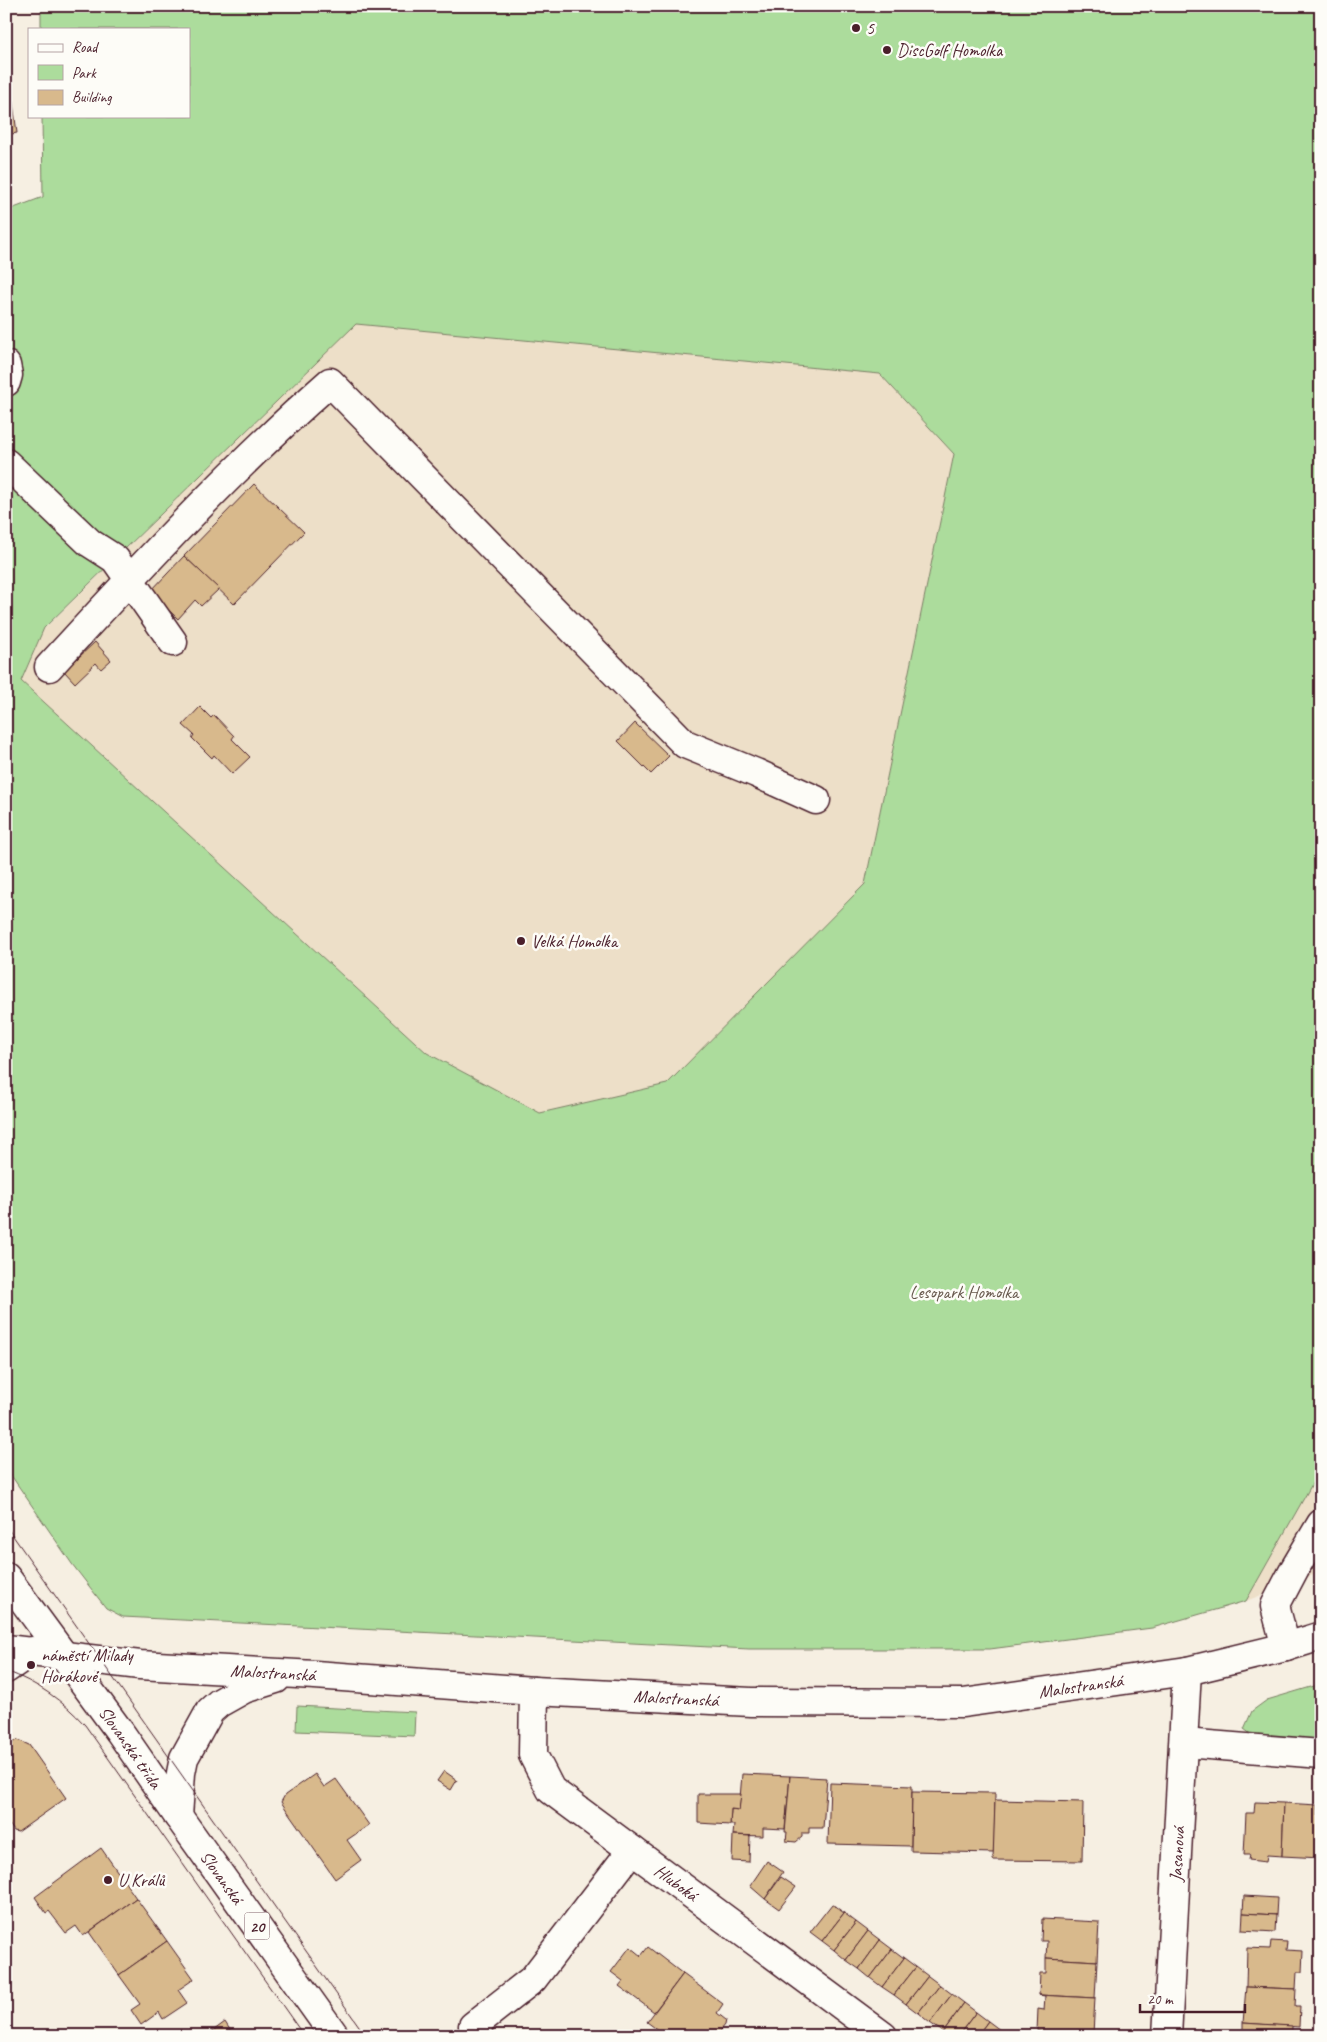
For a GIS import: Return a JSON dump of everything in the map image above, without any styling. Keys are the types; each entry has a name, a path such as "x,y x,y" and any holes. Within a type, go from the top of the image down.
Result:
{"main road":[{"path":"6,365 8,375 6,382"},
{"path":"48,667 130,579 274,431 330,382 685,744 816,800"},
{"path":"6,463 90,543 115,559 173,642"},
{"path":"1286,1647 1275,1606 1321,1524"},
{"path":"1295,1568 1321,1553"},
{"name":"20","path":"6,1577 63,1655"},
{"name":"Malostranská","path":"63,1655 140,1665 315,1675 534,1691 751,1702 962,1702 1187,1671 1286,1647 1321,1636"},
{"path":"14,1651 63,1655"},
{"name":"Slovanská třída","path":"63,1655 120,1732 178,1816"},
{"name":"Jasanová","path":"1167,2036 1187,1671"},
{"path":"178,1816 184,1758 210,1711 231,1696 259,1683 288,1676 315,1675"},
{"name":"Hluboká","path":"534,1691 533,1755 551,1790 883,2036"},
{"path":"1184,1743 1321,1754"},
{"name":"Slovanská","path":"178,1816 335,2036"},
{"path":"479,2036 473,2026 534,1979 632,1850"}],"shaded area":[{"path":"356,324 880,374 954,454 865,884 668,1084 540,1113 427,1053 21,681 44,629"},
{"path":"1321,1468 1321,1572 1246,1601"}],"green space":[{"name":"Lesopark Homolka","path":"41,6 1321,6 1321,1468 1246,1601 1152,1628 990,1649 749,1649 123,1617 106,1608 72,1564 6,1468 6,211 43,197 42,118 190,118 190,28 41,28","holes":["356,324 880,374 954,454 865,884 667,1084 540,1113 427,1053 21,681 44,628"]},
{"path":"1321,1684 1321,1744 1252,1735 1244,1729 1252,1711 1267,1700"},
{"path":"297,1706 415,1712 414,1736 296,1731"}],"building":[{"path":"6,81 10,81 17,133 6,135"},
{"path":"254,484 304,532 234,604 184,556"},
{"path":"184,556 219,589 201,606 195,600 178,619 150,592"},
{"path":"95,642 111,660 101,669 96,663 75,683 64,671"},
{"path":"200,707 211,718 214,715 234,736 232,739 250,757 232,774 214,755 212,758 192,738 194,735 183,725"},
{"path":"635,723 669,756 651,774 618,741"},
{"path":"18,1740 29,1745 66,1798 18,1832 14,1831 9,1824 6,1826 6,1745"},
{"path":"444,1771 457,1780 451,1790 437,1781"},
{"path":"315,1774 324,1787 336,1779 369,1825 347,1840 361,1860 335,1879 281,1802 285,1795"},
{"path":"742,1774 790,1776 785,1829 763,1828 763,1836 733,1835 734,1825 730,1825 731,1809 739,1810"},
{"path":"790,1776 827,1778 823,1828 809,1828 809,1833 802,1833 802,1837 796,1842 786,1841 787,1832 785,1832"},
{"path":"830,1783 912,1786 911,1846 828,1844"},
{"path":"912,1792 995,1793 994,1853 911,1851"},
{"path":"698,1794 741,1794 739,1810 731,1809 730,1825 698,1823"},
{"path":"995,1800 1083,1802 1082,1861 993,1860"},
{"path":"1255,1802 1284,1803 1282,1856 1267,1855 1266,1862 1249,1860 1250,1855 1244,1855 1246,1813 1254,1813"},
{"path":"1284,1803 1317,1805 1317,1816 1321,1817 1321,1858 1282,1856"},
{"path":"733,1835 750,1836 749,1862 732,1861"},
{"path":"101,1848 136,1898 83,1936 76,1926 66,1933 49,1911 46,1913 35,1897"},
{"path":"767,1861 783,1872 765,1899 750,1886"},
{"path":"781,1877 796,1887 779,1909 765,1899"},
{"path":"1244,1896 1277,1898 1276,1915 1243,1913"},
{"path":"136,1898 167,1941 119,1975 89,1932"},
{"path":"832,1904 844,1913 822,1941 810,1932"},
{"path":"844,1913 856,1922 834,1950 822,1941"},
{"path":"1243,1913 1276,1915 1275,1932 1242,1930"},
{"path":"1042,1919 1099,1922 1097,1961 1046,1958 1047,1941 1041,1941"},
{"path":"856,1922 868,1931 846,1960 834,1950"},
{"path":"868,1931 880,1940 859,1969 846,1960"},
{"path":"880,1940 892,1949 870,1978 859,1969"},
{"path":"167,1941 194,1979 178,1990 187,2003 163,2019 159,2012 141,2025 131,2010 140,2004 119,1975"},
{"path":"1271,1941 1287,1942 1286,1950 1303,1951 1302,1972 1297,1972 1296,1989 1246,1987 1247,1948 1270,1949"},
{"path":"630,1947 641,1956 648,1947 683,1974 654,2012 619,1986 623,1981 611,1972"},
{"path":"892,1949 904,1958 882,1987 870,1978"},
{"path":"904,1958 916,1967 894,1995 882,1987"},
{"path":"1046,1958 1097,1961 1095,1998 1039,1995 1040,1973 1046,1973"},
{"path":"916,1967 928,1976 906,2004 894,1995"},
{"path":"683,1974 723,2004 717,2013 726,2020 725,2025 718,2034 666,2036 647,2022"},
{"path":"928,1976 940,1985 918,2013 906,2004"},
{"path":"940,1985 952,1994 930,2023 918,2013"},
{"path":"1246,1987 1296,1989 1295,2006 1300,2006 1299,2027 1243,2023"},
{"path":"952,1994 964,2003 943,2032 930,2023"},
{"path":"1039,1995 1095,1998 1093,2034 1037,2031 1038,2009 1044,2010 1045,1996"},
{"path":"964,2003 976,2012 958,2036 948,2036 943,2032"},
{"path":"976,2012 988,2021 977,2036 958,2036"},
{"path":"988,2021 1000,2030 996,2036 977,2036"},
{"path":"225,2022 234,2036 206,2036"},
{"path":"1243,2023 1292,2026 1292,2036 1243,2036"},
{"path":"1037,2031 1093,2034 1092,2036 1042,2036 1043,2032"}],"tram line":[{"path":"6,1526 366,2036"},
{"path":"6,1671 29,1681 49,1693 85,1725 304,2036"}],"place":[{"name":"5","path":"856,28"},
{"name":"DiscGolf Homolka","path":"887,50"},
{"name":"Velká Homolka","path":"521,941"},
{"name":"náměstí Milady Horákové","path":"31,1665"},
{"name":"U Králů","path":"108,1880"}]}
